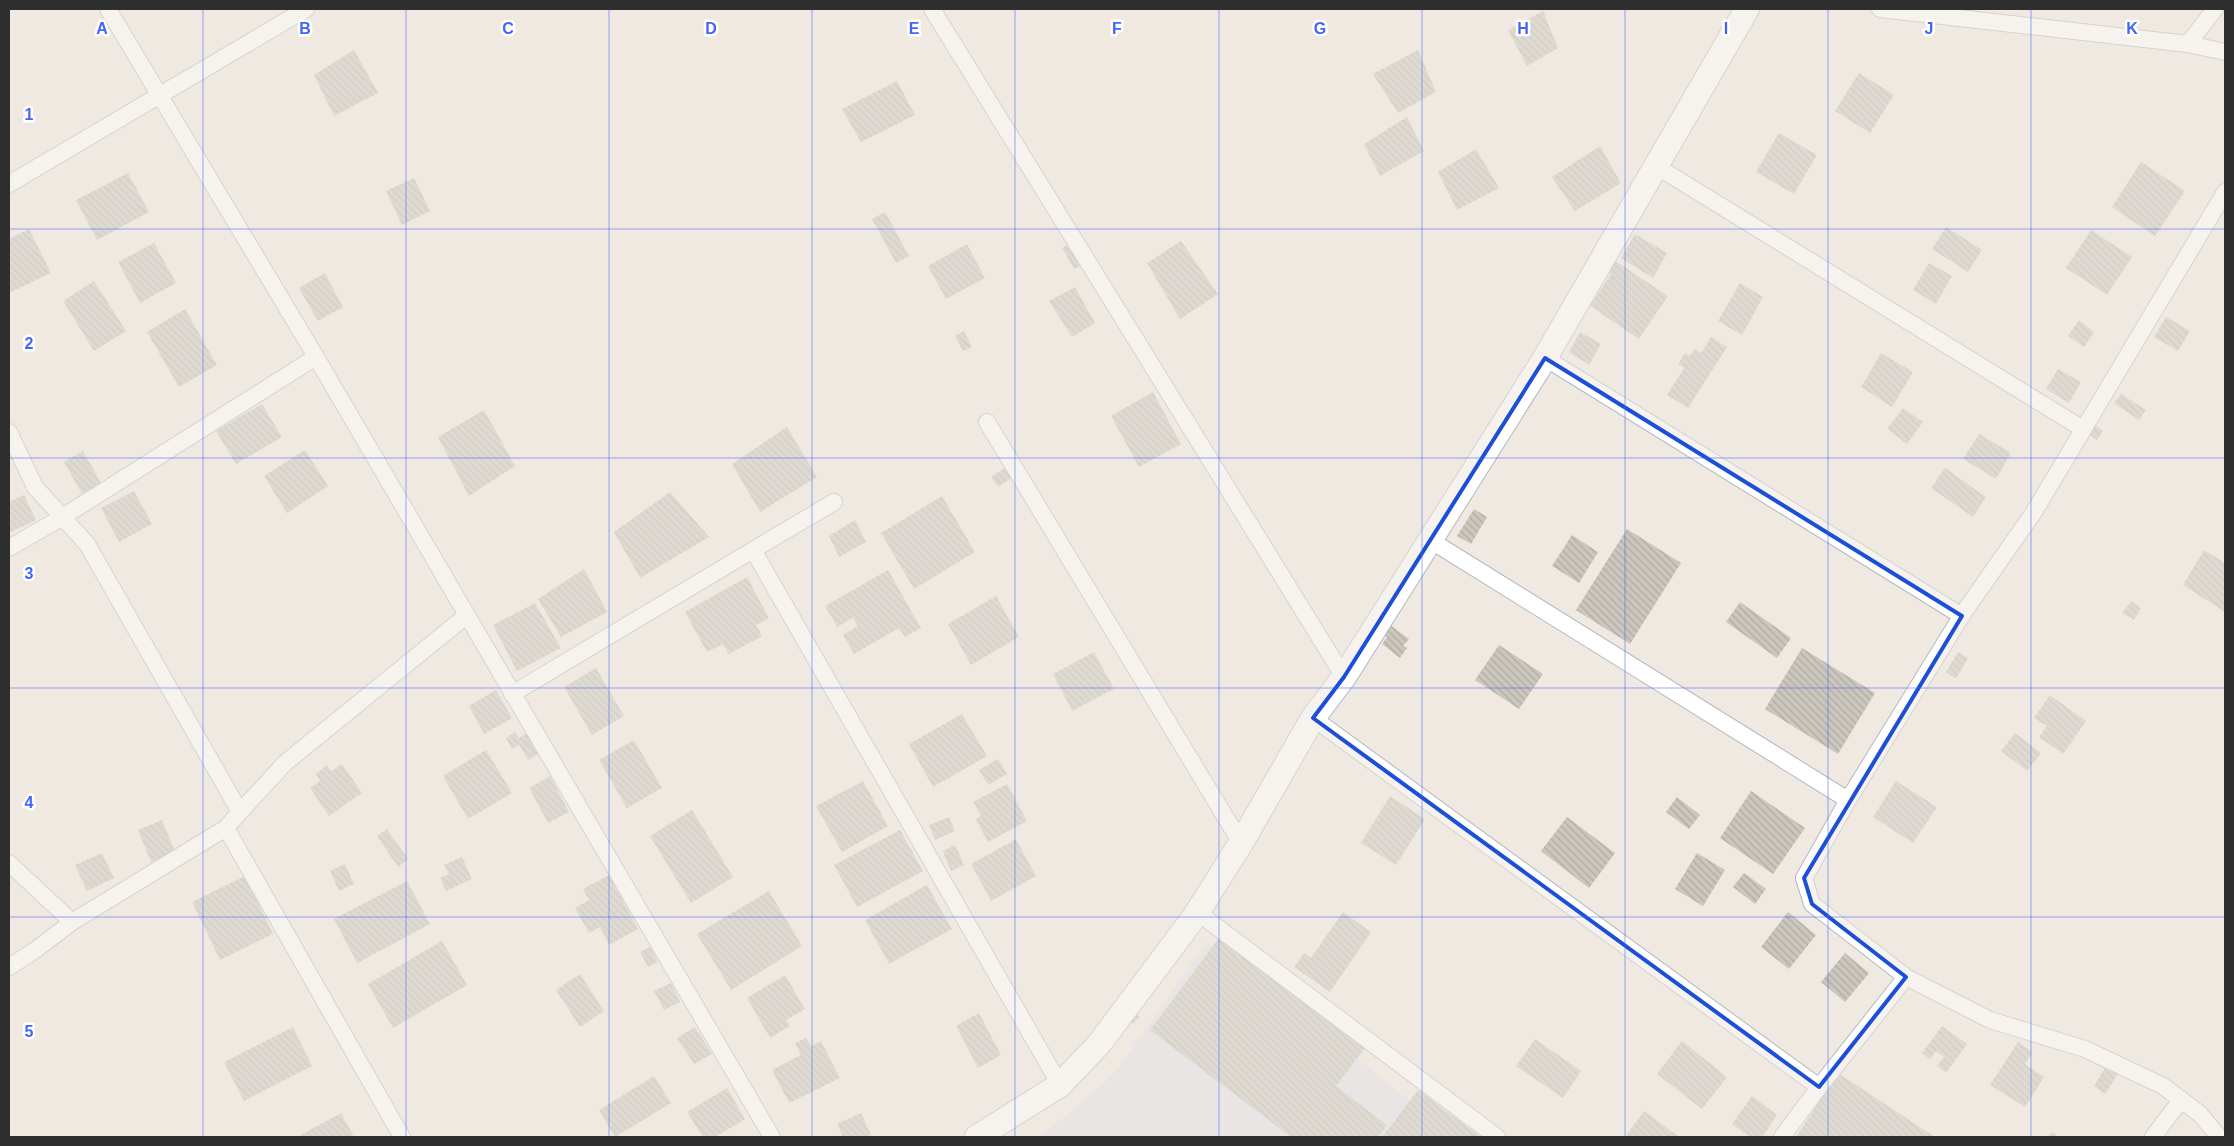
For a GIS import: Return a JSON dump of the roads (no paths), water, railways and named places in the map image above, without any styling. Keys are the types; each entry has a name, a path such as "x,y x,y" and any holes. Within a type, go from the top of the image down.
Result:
{"street":[{"path":"108,9 316,357 772,1137"},
{"path":"9,184 306,9"},
{"path":"932,9 1344,677"},
{"path":"977,1137 1060,1085 1099,1044 1197,912 1241,843 1314,718 1344,677 1544,358 1747,9"},
{"path":"1880,9 2188,44 2225,52"},
{"path":"2188,44 2215,9"},
{"path":"1656,166 2083,429"},
{"path":"2219,1137 2200,1114 2163,1086 2085,1049 1990,1020 1906,977 1812,904 1804,878 1848,800 1962,616 2034,512 2225,192"},
{"path":"9,548 61,518 316,357"},
{"path":"1544,358 1962,616"},
{"path":"987,422 1241,843"},
{"path":"9,432 35,487 61,518 87,544 240,812"},
{"path":"512,694 834,502"},
{"path":"1430,540 1848,800"},
{"path":"753,550 1060,1085"},
{"path":"9,967 34,951 72,922 226,828 285,763 466,616"},
{"path":"1314,718 1819,1087"},
{"path":"226,828 402,1137"},
{"path":"9,863 72,922"},
{"path":"1197,912 1498,1137"},
{"path":"1782,1137 1906,977"},
{"path":"2153,1137 2181,1100"}]}
